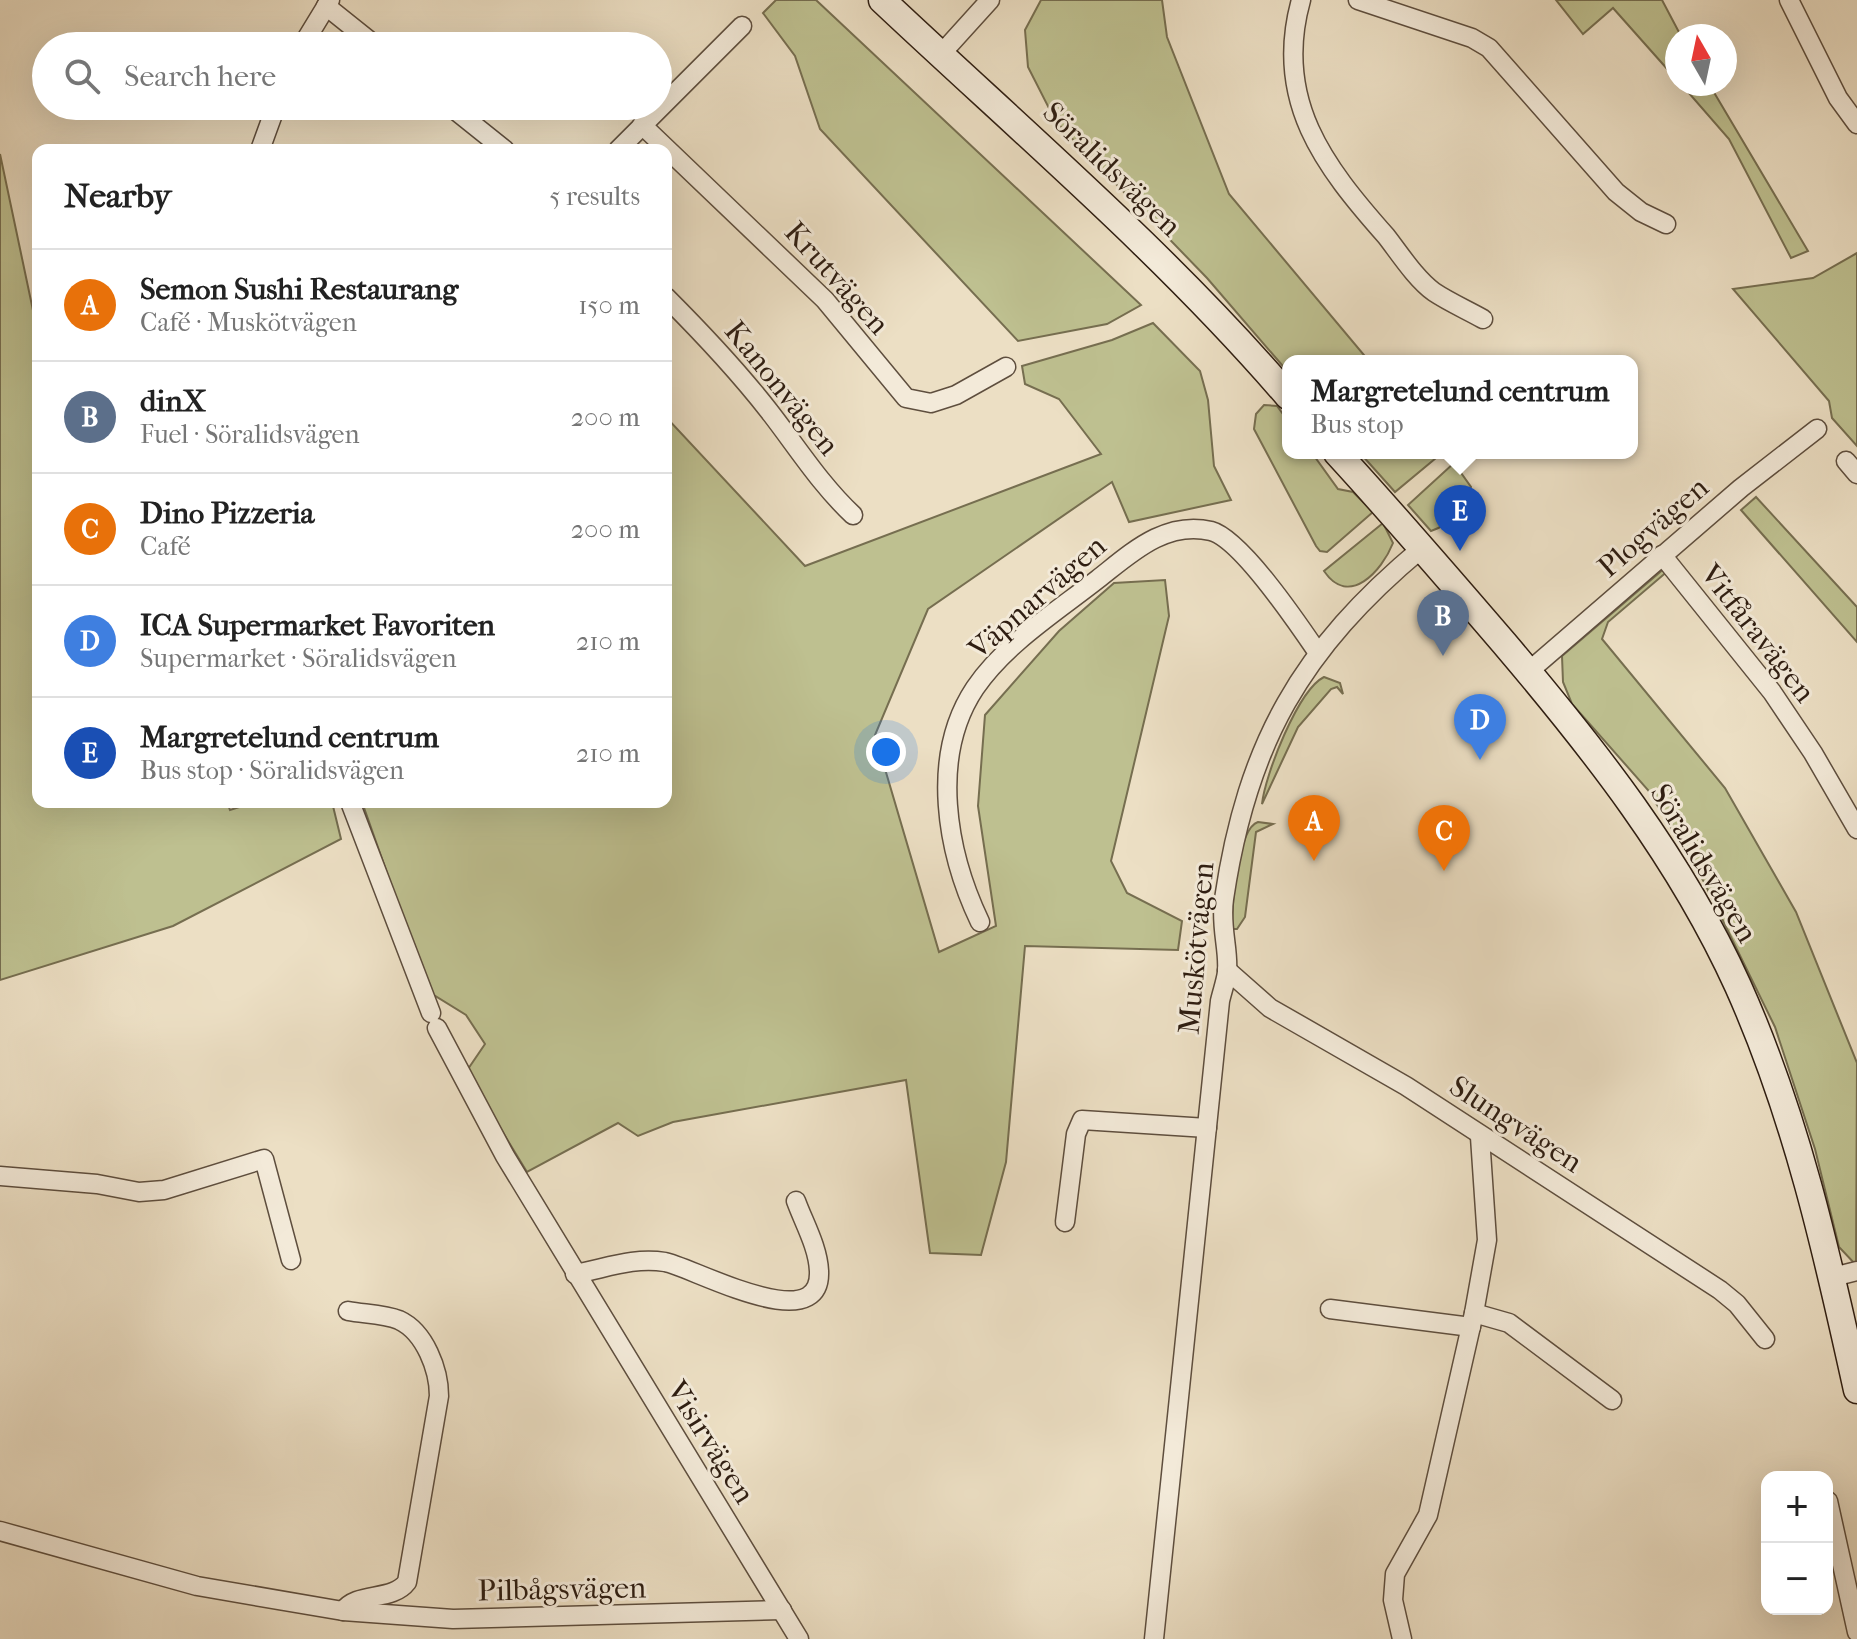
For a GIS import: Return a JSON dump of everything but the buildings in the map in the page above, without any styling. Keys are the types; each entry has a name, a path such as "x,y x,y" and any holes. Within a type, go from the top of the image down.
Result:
{"street":[{"name":"Söralidsvägen","path":"882,0 1122,221 1200,299 1282,389"},
{"path":"942,53 990,0"},
{"path":"1301,0 1295,41 1297,88 1315,145 1342,186 1432,290 1483,319"},
{"path":"1358,0 1447,29 1489,48 1616,192 1641,212 1666,224"},
{"path":"1789,0 1838,98 1857,124"},
{"path":"310,32 328,3 360,32"},
{"path":"672,95 742,26"},
{"path":"262,144 271,120"},
{"path":"467,120 497,144"},
{"path":"624,144 647,120"},
{"name":"Krutvägen","path":"642,125 662,144"},
{"name":"Krutvägen","path":"672,153 803,277 906,398 931,403 956,395 1006,367"},
{"name":"Kanonvägen","path":"672,303 717,350 767,409 827,490 853,515"},
{"name":"Plogvägen","path":"1528,672 1662,555 1817,429"},
{"name":"Söralidsvägen","path":"1342,459 1528,672 1638,811 1717,943 1755,1026 1845,1274 1857,1390"},
{"name":"Väpnarvägen","path":"980,922 958,871 950,825 953,743 974,690 1007,652 1049,617 1159,535 1211,531 1227,539 1263,579 1318,653"},
{"name":"Muskötvägen","path":"1154,1639 1220,1001 1227,970 1222,913 1249,785 1279,710 1318,653 1361,604 1422,548"},
{"name":"Vitfåravägen","path":"1662,555 1772,692 1813,753 1857,829"},
{"name":"Visirvägen","path":"352,808 434,1020 505,1156 799,1639"},
{"name":"Slungvägen","path":"1227,970 1270,1008 1350,1051 1720,1290 1737,1304 1765,1339"},
{"path":"1065,1222 1076,1134 1082,1120 1207,1128"},
{"path":"1402,1639 1393,1600 1395,1574 1428,1515 1473,1320 1487,1240 1480,1137"},
{"path":"0,1176 85,1182 139,1192 164,1190 264,1159 291,1260"},
{"path":"575,1274 624,1261 667,1262 749,1294 776,1300 799,1299 811,1294 819,1271 796,1201"},
{"path":"1330,1309 1473,1320 1519,1329 1612,1400"},
{"path":"343,1611 353,1602 397,1590 407,1582 439,1396 437,1373 412,1330 399,1320 348,1311"},
{"path":"1833,1524 1857,1632"},
{"name":"Pilbågsvägen","path":"0,1531 197,1586 343,1611 453,1619 782,1610"}],"green space":[{"path":"776,0 816,0 1141,305 1107,324 1018,341 820,129 795,56 763,13"},
{"path":"1041,0 1162,0 1167,37 1229,194 1364,355 1282,355 1282,365 1207,278 1056,122 1028,67 1025,30"},
{"path":"1556,0 1662,0 1675,24 1665,24 1665,66 1613,8 1583,34"},
{"path":"1691,96 1716,96 1808,251 1791,258 1729,139"},
{"path":"0,154 32,306 32,808 333,808 341,839 173,926 0,980"},
{"path":"1857,253 1857,446 1832,418 1829,401 1733,289 1813,278"},
{"path":"1153,323 1200,371 1208,400 1214,466 1231,500 1129,522 1112,482 928,609 875,735 939,952 996,926 978,806 985,715 1059,631 1114,583 1165,580 1169,616 1111,861 1127,893 1182,921 1178,950 1025,946 1006,1162 981,1255 930,1253 906,1080 673,1122 638,1136 618,1123 527,1172 466,1072 485,1044 466,1015 429,992 364,808 672,808 672,423 805,566 1101,454 1059,399 1025,384 1022,366 1112,340"},
{"path":"1264,405 1277,406 1282,413 1282,459 1316,459 1338,489 1353,492 1373,512 1327,552 1320,551 1316,546 1254,429 1256,414"},
{"path":"1365,459 1435,459 1395,492"},
{"path":"1454,463 1471,487 1457,514 1431,531 1408,505"},
{"path":"1756,497 1857,607 1857,642 1741,510"},
{"path":"1383,523 1393,543 1373,574 1354,586 1334,582 1324,571"},
{"path":"1666,567 1669,570 1608,622 1602,639 1725,788 1796,912 1857,1063 1856,1265 1839,1247 1815,1149 1775,1027 1704,882 1648,790 1572,704 1563,682 1562,656"},
{"path":"1324,677 1340,683 1343,694 1337,687 1331,689 1298,727 1262,804 1284,734 1304,698"},
{"path":"1258,822 1273,824 1256,832 1245,917 1237,929 1232,929 1241,853 1251,828"}],"place":[{"name":"Margretelund centrum","path":"1460,551"},
{"name":"dinX","path":"1443,656"},
{"name":"ICA Supermarket Favoriten","path":"1480,760"},
{"name":"Semon Sushi Restaurang","path":"1314,861"},
{"name":"Dino Pizzeria","path":"1444,871"}]}
